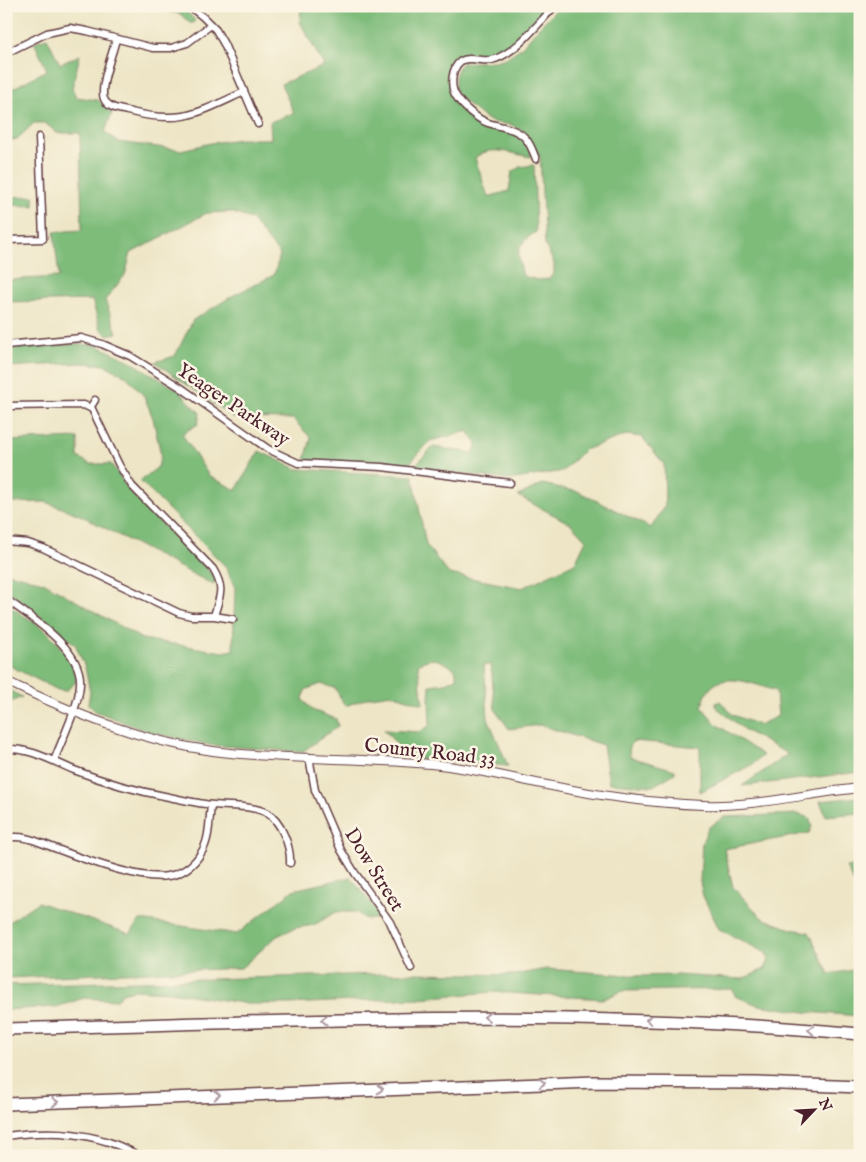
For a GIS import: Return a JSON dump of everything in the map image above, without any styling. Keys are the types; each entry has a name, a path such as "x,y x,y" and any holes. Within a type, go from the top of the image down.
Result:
{"highway":[{"path":"6,1029 410,1018 527,1017 674,1021 860,1034"},
{"path":"6,1104 596,1082 748,1082 860,1087"}],"street":[{"path":"189,6 216,30 224,44 258,124"},
{"path":"536,159 531,146 522,135 511,129 486,122 462,104 455,95 452,79 461,61 468,59 489,60 520,44 555,6"},
{"path":"6,53 47,33 70,28 153,48 171,48 186,43 211,25"},
{"path":"116,39 103,89 106,103 114,107 150,117 179,117 208,109 244,92"},
{"path":"6,240 43,239 39,137"},
{"name":"Yeager Parkway","path":"6,345 81,338 102,344 130,356 180,387 268,450 298,463 382,467 510,483"},
{"path":"90,408 96,400"},
{"path":"6,406 84,405 90,408 129,482 212,568 219,579 221,591 214,616"},
{"path":"6,541 28,543 43,548 179,613 191,616 214,616 233,619"},
{"path":"6,599 57,638 73,659 78,670 80,682 78,694 54,761"},
{"name":"County Road 33","path":"6,681 121,730 183,746 246,755 439,765 475,770 603,796 703,805 744,804 860,788"},
{"path":"6,749 20,749 120,785 211,805 253,809 270,815 282,832 290,852 290,863"},
{"name":"Dow Street","path":"309,757 315,790 341,850 390,922 411,968"},
{"path":"6,838 14,836 30,839 116,868 152,876 167,876 187,868 202,853 207,839 211,805"},
{"path":"6,1136 47,1131 66,1132 104,1141 139,1156"}],"green space":[{"path":"146,6 181,6 195,20 193,23 190,23 180,14"},
{"path":"301,6 551,6 516,43 503,52 492,56 456,62 450,78 450,90 453,95 477,120 487,126 521,138 530,149 531,157 495,151 481,154 475,158 488,197 509,191 512,172 520,167 534,165 536,232 521,246 519,261 523,276 537,280 549,279 554,273 554,263 545,245 540,157 524,132 512,125 492,122 458,96 455,89 455,76 462,63 495,61 506,58 521,48 560,6 860,6 860,772 742,786 788,754 746,731 716,707 716,703 720,701 733,715 759,725 778,716 776,691 732,680 722,681 713,686 707,694 702,707 716,724 763,755 753,764 700,792 700,747 634,741 629,746 630,757 675,770 675,773 653,786 609,783 603,745 540,725 509,729 495,709 491,665 484,665 488,718 508,766 404,758 402,750 384,730 420,732 430,725 430,685 445,683 457,678 455,669 433,659 418,664 423,704 392,694 370,697 345,706 335,688 321,684 305,690 303,700 312,710 336,719 338,726 302,752 210,745 149,732 95,711 88,704 90,692 85,667 75,644 6,589 6,575 12,574 43,582 142,639 223,652 233,650 235,588 226,567 140,481 158,467 161,455 153,418 144,396 127,377 105,365 83,363 6,367 6,349 74,344 96,345 130,361 178,390 200,413 198,424 182,434 209,476 236,490 259,451 297,469 413,476 426,545 449,574 522,588 575,563 586,540 571,524 518,496 542,484 579,492 651,528 665,505 664,464 642,437 626,435 584,450 563,471 509,480 413,467 433,447 473,453 477,444 468,431 430,441 408,465 305,460 311,438 293,419 234,418 155,362 175,356 193,320 234,295 274,275 280,255 251,219 231,212 207,213 131,253 125,275 105,300 117,333 107,335 100,328 92,300 6,302 6,280 59,277 54,232 82,230 80,133 57,133 45,123 34,123 17,139 6,141 6,92 47,70 34,42 47,38 60,64 80,55 72,88 76,97 98,100 112,113 105,132 118,142 181,150 240,139 271,139 270,122 294,113 281,84 324,66 300,22"},
{"path":"34,196 34,206 6,205 6,197"},
{"path":"78,438 78,457 90,464 111,464 131,493 206,567 215,579 214,585 80,515 46,502 6,503 6,441"},
{"path":"6,604 45,630 66,655 75,671 76,678 75,683 66,691 58,690 6,664"},
{"path":"6,689 22,697 6,704"},
{"path":"860,797 860,813 826,816 820,801"},
{"path":"798,814 809,818 812,826 809,833 724,849 733,887 762,918 791,929 809,932 829,974 860,969 860,1016 805,1012 758,1005 735,996 733,989 622,991 604,999 493,992 419,998 288,1004 249,1004 171,992 134,990 122,993 117,1000 84,998 56,1007 6,1010 6,985 415,973 515,975 546,969 642,976 676,975 742,979 765,969 769,960 766,953 719,929 703,896 700,882 702,843 708,828 724,817"},
{"path":"860,866 860,894 846,867"},
{"path":"351,877 379,914 376,919 366,919 356,912 336,912 314,925 295,928 277,936 241,968 6,978 6,924 38,902 130,934 140,920 237,934 293,890"}]}
